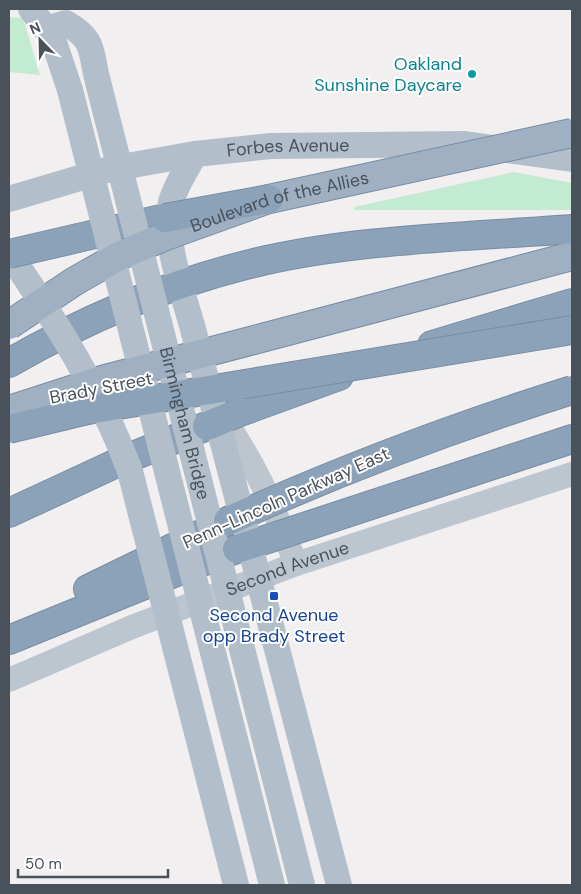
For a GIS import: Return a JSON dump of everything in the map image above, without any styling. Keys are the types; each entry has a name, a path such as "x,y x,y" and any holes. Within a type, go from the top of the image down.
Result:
{"highway":[{"name":"Boulevard of the Allies","path":"9,325 75,281 119,256 166,236 269,199 572,133"},
{"path":"9,254 164,218 269,199"},
{"path":"9,363 119,307 182,282 281,257 357,247 572,229"},
{"path":"9,410 105,379 572,256"},
{"path":"9,513 121,461 240,412 389,358 572,303"},
{"path":"9,429 88,410 572,330"},
{"name":"Penn-Lincoln Parkway East","path":"9,629 228,521 370,460 490,416 572,390"},
{"path":"9,640 186,568 572,439"}],"main road":[{"name":"Birmingham Bridge","path":"31,9 51,33 58,48 70,90 272,885"},
{"name":"Birmingham Bridge","path":"46,29 66,23 80,31 88,40 302,885"},
{"name":"Forbes Avenue","path":"9,199 110,169 195,154 271,146 466,144 572,159"},
{"path":"195,154 171,202 169,224 171,246 339,885"},
{"path":"9,254 70,345 97,392 130,471 236,885"},
{"name":"Brady Street","path":"9,397 44,400 150,375 170,377 190,385 215,405 256,469 275,510 296,564"},
{"name":"Second Avenue","path":"9,680 132,627 296,564 572,474"}],"green space":[{"path":"9,17 23,18 40,75 9,72"},
{"path":"514,172 572,183 572,210 354,210 354,207"}],"place":[{"name":"Oakland Sunshine Daycare","path":"472,74"},
{"name":"Second Avenue opp Brady Street","path":"274,596"}]}
